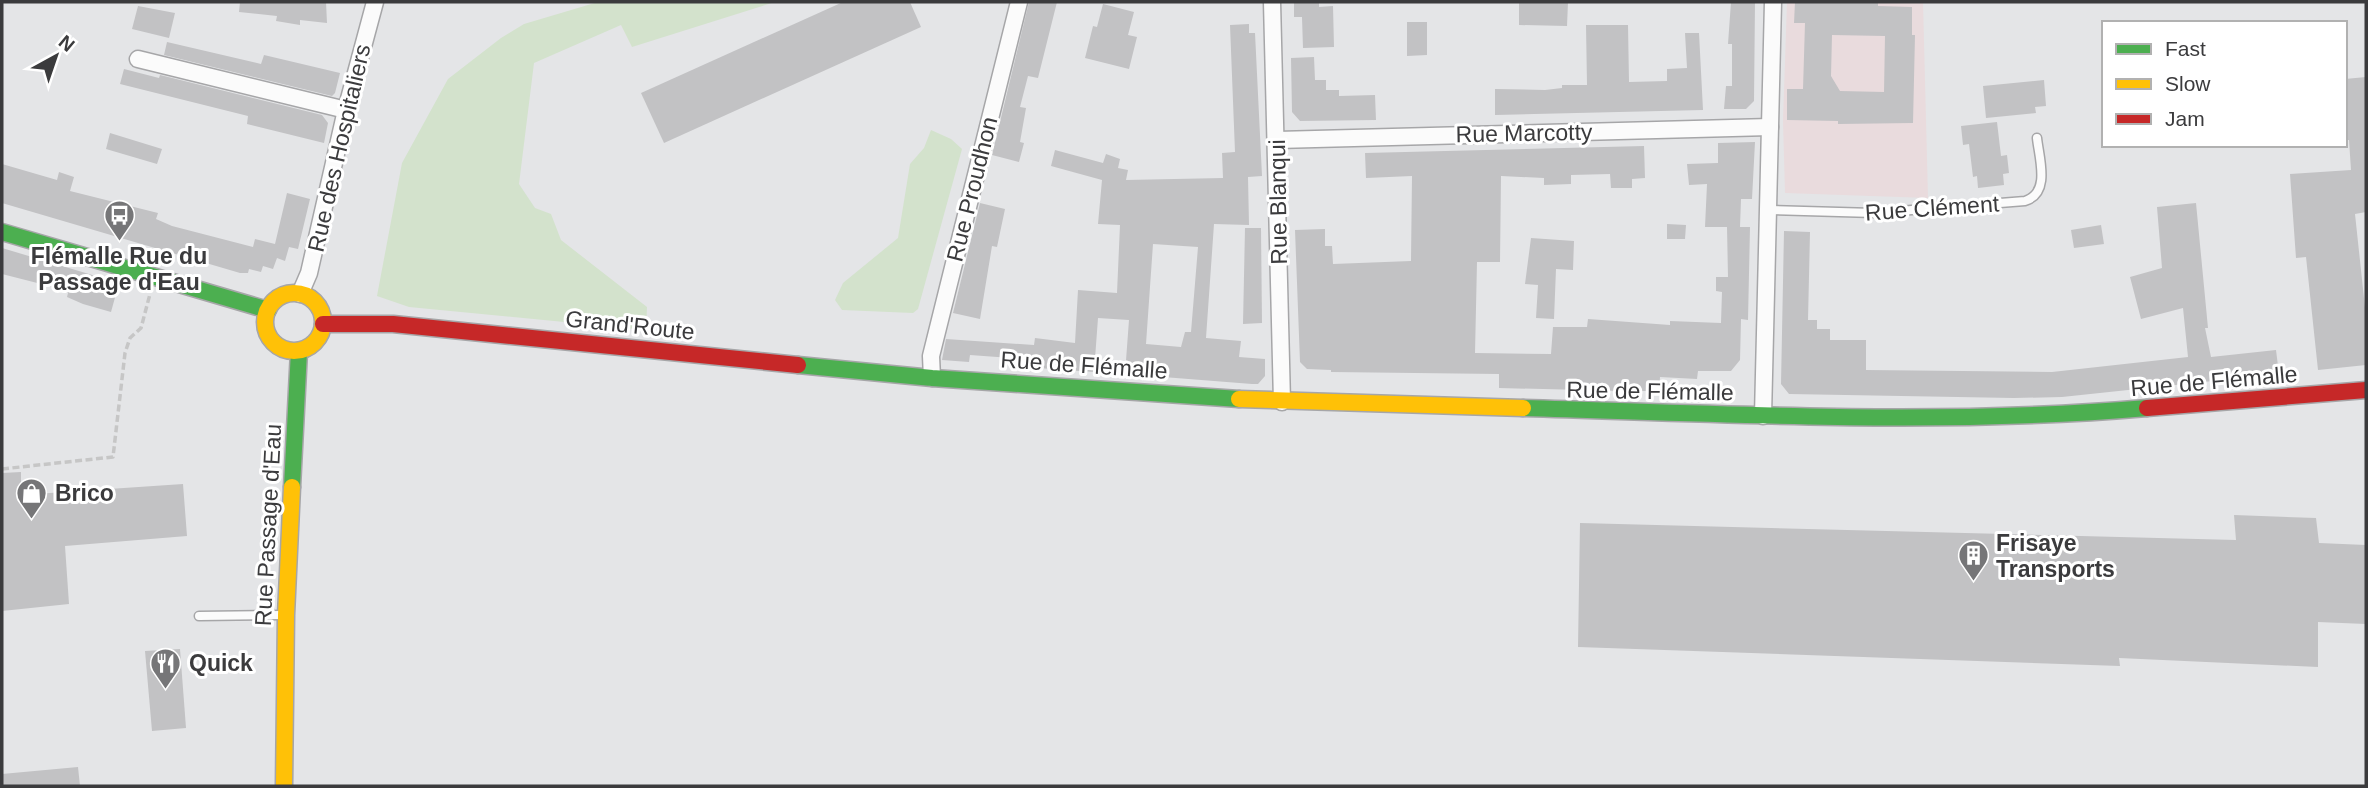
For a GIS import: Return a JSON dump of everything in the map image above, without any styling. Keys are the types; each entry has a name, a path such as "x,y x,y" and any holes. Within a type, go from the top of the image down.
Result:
{"street":[{"name":"Rue des Hospitaliers","path":"300,294 309,273 346,110 375,2"},
{"name":"Rue Proudhon","path":"932,378 931,356 1019,2"},
{"name":"Rue Blanqui","path":"1272,2 1282,402"},
{"path":"1763,416 1773,2"},
{"path":"138,59 346,110"},
{"name":"Rue Marcotty","path":"1277,139 1770,127"},
{"path":"2,232 268,310"},
{"path":"300,294 314,301 323,324 320,336 311,346 299,351 288,351 271,340 265,320 268,310 285,295 300,294"},
{"name":"Grand'Route","path":"323,324 393,324 932,378"},
{"name":"Rue Passage d'Eau","path":"284,786 286,615 299,351"},
{"name":"Rue de Flémalle","path":"932,378 1282,402 1763,416 2054,416 2366,390"}],"lane":[{"name":"Rue Clément","path":"1768,210 1874,213 2025,201 2035,196 2040,186 2037,138"},
{"path":"199,616 286,615"}],"path":[{"path":"2,469 113,457 125,353 130,338 141,328 155,275"}],"shaded area":[{"path":"1787,2 1923,2 1928,198 1785,193 1783,121"}],"green space":[{"path":"598,2 775,2 632,47 621,25 534,63 519,184 535,208 551,214 561,240 647,307 646,330 409,307 377,296 402,163 448,79 501,38 524,24"},
{"path":"931,130 951,139 962,149 918,309 913,313 842,310 835,300 843,283 898,238 910,164 924,148"}],"building":[{"path":"240,2 326,2 327,23 300,20 300,25 276,21 277,16 239,12"},
{"path":"843,2 910,2 921,27 664,143 641,93"},
{"path":"1029,2 1057,2 1038,78 1028,76 1020,107 1026,108 1020,142 1024,143 1019,162 992,155"},
{"path":"1294,2 1319,2 1319,7 1333,6 1334,47 1303,48 1302,17 1294,17"},
{"path":"1519,2 1568,2 1567,26 1519,25"},
{"path":"1731,2 1755,2 1754,101 1746,109 1724,109 1726,86 1732,86 1732,44 1728,44"},
{"path":"1795,2 1868,2 1878,3 1878,6 1912,7 1912,35 1915,35 1913,123 1838,124 1838,121 1787,120 1787,89 1803,89 1805,23 1794,23","holes":["1832,35 1885,36 1884,92 1840,91 1831,76"]},
{"path":"1103,4 1134,12 1128,35 1137,37 1129,69 1085,58 1093,26 1097,27"},
{"path":"138,6 175,13 169,38 132,29"},
{"path":"1407,22 1427,22 1427,55 1407,56"},
{"path":"1249,24 1249,33 1255,33 1262,176 1248,177 1249,225 1214,224 1206,338 1241,341 1239,357 1265,359 1265,376 1258,384 1252,384 1125,374 1129,320 1098,318 1094,372 1038,368 1038,360 970,355 969,362 942,360 946,339 1034,345 1035,338 1075,343 1078,290 1117,293 1120,225 1098,224 1102,180 1051,166 1055,150 1103,163 1106,154 1120,159 1118,168 1128,170 1126,180 1223,178 1222,153 1235,152 1230,25","holes":["1153,244 1198,247 1191,332 1185,332 1181,347 1146,344"]},
{"path":"1586,25 1628,25 1629,82 1667,81 1667,69 1687,68 1685,33 1699,33 1703,110 1495,115 1495,89 1545,90 1562,88 1562,85 1587,85"},
{"path":"167,42 261,64 264,55 340,73 332,96 164,55"},
{"path":"1314,57 1315,80 1326,80 1326,90 1339,90 1339,96 1375,95 1376,120 1300,121 1292,112 1291,58"},
{"path":"124,69 159,78 160,75 322,115 328,123 324,143 247,124 248,116 120,84"},
{"path":"2366,77 2366,212 2355,214 2366,317 2366,365 2318,370 2306,257 2296,258 2290,174 2351,170 2347,140 2347,79"},
{"path":"2044,80 2046,106 2035,107 2036,113 1986,118 1983,86"},
{"path":"1997,122 2001,156 2007,155 2009,173 2003,174 2004,185 1978,188 1977,176 1973,177 1969,144 1963,145 1961,126"},
{"path":"110,133 162,149 157,164 106,149"},
{"path":"1755,142 1752,199 1741,199 1740,227 1750,227 1748,320 1741,319 1740,360 1731,371 1698,371 1697,379 1660,377 1659,391 1621,391 1499,388 1499,374 1331,372 1307,369 1300,362 1295,230 1325,229 1325,246 1332,246 1333,264 1411,261 1412,176 1366,178 1365,153 1644,146 1645,178 1632,179 1632,188 1611,188 1610,174 1571,175 1571,184 1544,185 1544,178 1501,176 1500,262 1477,262 1475,353 1551,354 1553,327 1587,327 1588,319 1670,325 1670,321 1721,323 1722,292 1716,291 1716,277 1728,277 1727,227 1705,227 1707,184 1689,185 1687,164 1718,163 1718,143"},
{"path":"2,164 57,180 59,172 74,177 70,191 158,213 156,219 172,226 253,247 255,239 275,244 287,193 310,199 298,249 289,247 285,261 277,258 273,269 263,266 261,272 249,269 248,273 240,273 2,203"},
{"path":"980,203 1005,209 997,247 992,246 980,319 953,313"},
{"path":"2196,203 2208,328 2205,328 2211,357 2276,350 2279,374 2062,397 2014,398 1789,394 1781,384 1784,231 1810,232 1808,320 1817,320 1817,329 1830,329 1830,340 1866,340 1866,370 2052,372 2188,357 2183,308 2141,319 2130,277 2162,268 2157,207"},
{"path":"1667,224 1686,225 1685,239 1667,239"},
{"path":"2101,225 2104,244 2074,248 2071,230"},
{"path":"1245,228 1261,228 1262,323 1243,324"},
{"path":"1531,238 1574,241 1573,270 1556,269 1554,319 1536,318 1538,285 1525,284"},
{"path":"2,248 119,283 111,312 83,304 67,297 68,293 49,286 2,274"},
{"path":"21,472 21,482 34,481 35,494 183,484 187,536 65,546 69,604 2,611 2,473"},
{"name":"Frisaye Transports","path":"2234,515 2316,518 2319,543 2366,545 2366,624 2318,622 2318,667 2119,658 2120,666 1578,647 1580,523 2236,540"},
{"name":"Quick","path":"180,649 186,728 152,731 145,651"},
{"path":"78,767 80,786 2,786 2,774"}],"traffic: fast":[{"path":"2,232 268,310"},
{"path":"292,487 299,351"},
{"path":"798,365 932,378 1239,399"},
{"path":"1523,408 1835,417 1991,416 2147,408"}],"traffic: slow":[{"path":"294,293 310,298 318,306 323,322 318,338 310,346 294,351 278,346 270,338 265,322 270,306 278,298 294,293"},
{"path":"1239,399 1523,408"},
{"path":"284,786 286,615 292,487"}],"traffic: jam":[{"path":"323,324 393,324 798,365"},
{"path":"2147,408 2366,390"}],"place":[{"name":"Flémalle Rue du Passage d'Eau","path":"119,242"},
{"name":"Brico","path":"32,520"},
{"name":"Frisaye Transports","path":"1973,583"},
{"name":"Quick","path":"166,690"}]}
